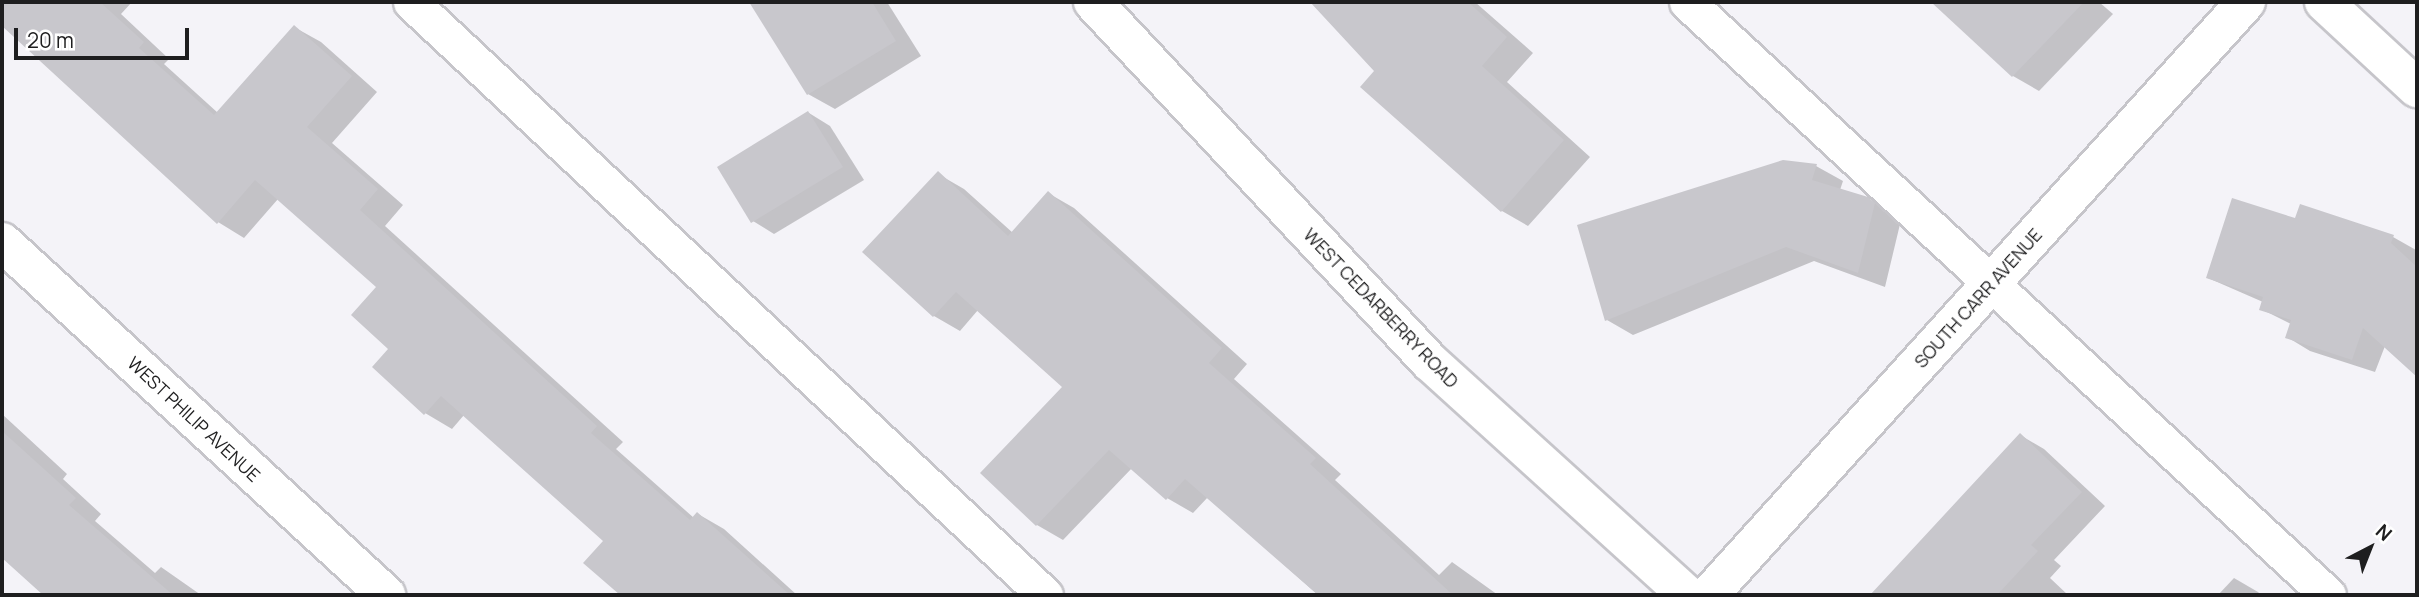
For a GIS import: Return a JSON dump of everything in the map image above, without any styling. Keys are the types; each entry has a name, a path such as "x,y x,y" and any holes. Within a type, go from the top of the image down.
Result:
{"street":[{"name":"WEST CEDARBERRY ROAD","path":"1093,2 1430,362 1687,595"},
{"name":"SOUTH CARR AVENUE","path":"1709,595 2246,2"},
{"path":"2324,2 2417,88"},
{"name":"WEST PHILIP AVENUE","path":"2,242 386,595"}],"lane":[{"path":"411,2 1045,595"},
{"path":"1687,2 1989,286 2328,595"}],"building":[{"path":"2,2 100,2 144,42 139,48 214,115 294,25 352,76 307,127 378,189 360,210 597,426 591,433 690,520 697,512 790,595 620,595 583,563 603,541 441,396 424,415 372,367 388,349 351,315 376,287 255,180 217,224 2,26"},
{"path":"749,2 872,2 896,41 807,95"},
{"path":"1310,2 1468,2 1507,37 1482,66 1564,140 1501,212 1360,87 1374,71"},
{"path":"1931,2 2084,2 2012,77"},
{"path":"808,111 843,167 751,223 717,167"},
{"path":"1783,160 1817,164 1812,180 1868,197 1875,203 1858,273 1786,247 1605,321 1577,225"},
{"path":"938,171 1008,236 1048,191 1222,348 1209,363 1316,458 1310,464 1453,595 1318,595 1185,479 1166,500 1109,450 1036,526 980,473 1062,387 956,292 933,317 862,252"},
{"path":"2232,198 2295,218 2300,204 2394,235 2391,243 2417,267 2417,377 2363,328 2352,360 2285,338 2291,320 2259,310 2263,297 2206,278"},
{"path":"2,431 76,498 69,505 173,595 43,595 2,558"},
{"path":"2020,433 2082,492 2031,545 2038,551 1997,595 1870,595"}]}
